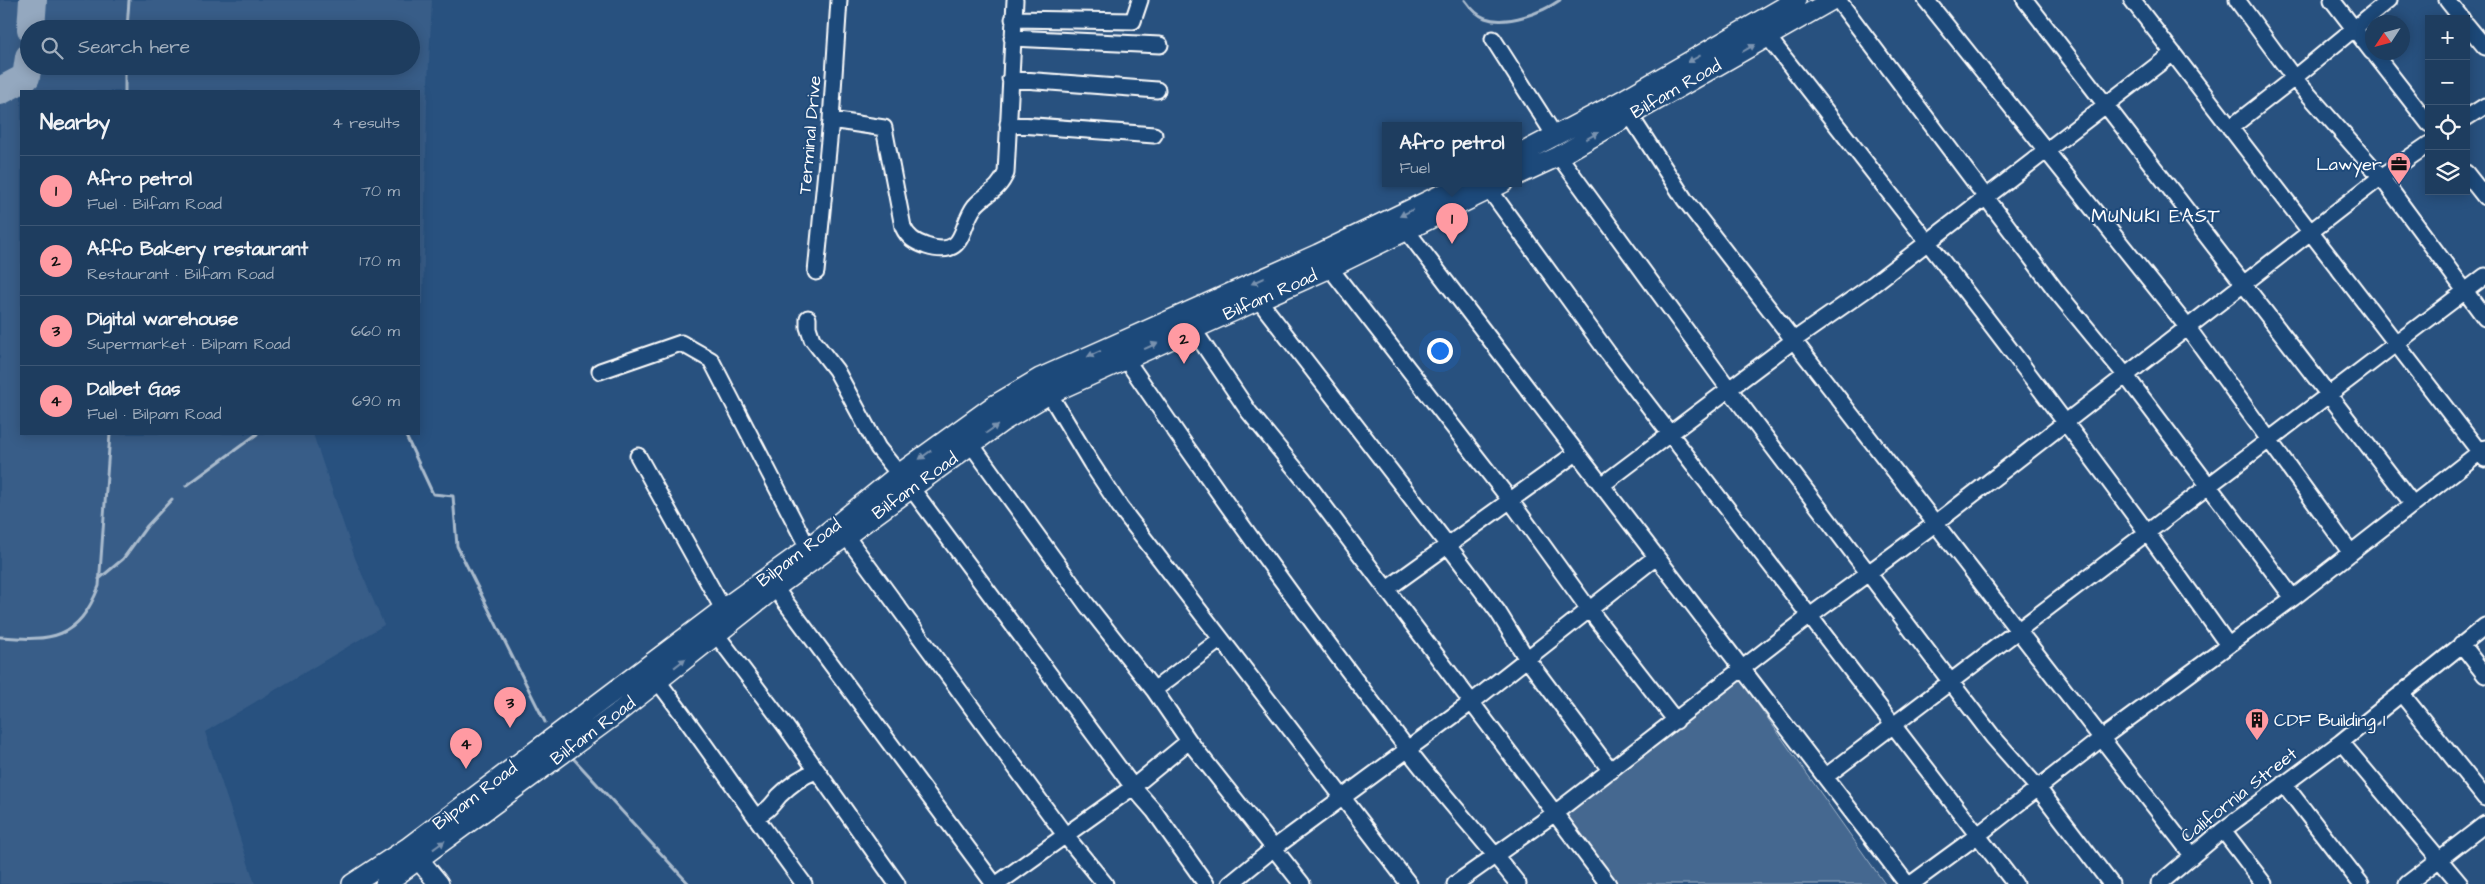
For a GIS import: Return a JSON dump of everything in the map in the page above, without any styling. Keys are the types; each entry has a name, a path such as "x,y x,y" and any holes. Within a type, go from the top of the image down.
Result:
{"main road":[{"path":"1522,153 1556,136 1625,108 1796,0"},
{"name":"Bilfam Road","path":"1522,173 1558,156 1625,108 1768,37 1832,0"},
{"name":"Bilpam Road","path":"352,884 407,848 723,609 808,548 899,474 994,406 1044,386 1457,187"},
{"name":"Bilfam Road","path":"385,884 608,720 775,588 912,490 1044,386 1126,358 1193,329 1330,268 1494,187"},
{"path":"407,848 439,884"}],"street":[{"name":"Terminal Drive","path":"816,272 831,120 839,0"},
{"path":"831,120 884,128 903,227 911,240 938,249 948,248 958,241 973,208 1001,184 1006,173 1015,0"},
{"path":"1013,19 1133,21 1140,0"},
{"path":"1838,0 1987,196 2057,292 2126,376 2293,598"},
{"path":"1926,0 2047,149 2188,328 2351,553"},
{"path":"2025,0 2246,284 2328,395 2412,503"},
{"path":"1407,231 1909,884 1978,835 2102,738 2293,598 2412,503 2483,453 2396,344 2312,232 2132,0"},
{"path":"2237,0 2294,78 2380,177 2485,318"},
{"path":"2332,0 2365,42"},
{"path":"2230,128 2389,0"},
{"path":"2447,0 2459,15"},
{"path":"2470,29 2485,47"},
{"path":"1768,37 2066,423 2148,532 2228,645"},
{"path":"1012,38 1160,45"},
{"path":"1493,38 1556,136"},
{"path":"1602,485 1794,340 1867,289 2173,53"},
{"path":"2379,60 2425,119"},
{"path":"1010,79 1157,90"},
{"path":"2470,115 2485,106"},
{"path":"1625,108 1685,200 2192,855"},
{"path":"1008,124 1154,135"},
{"path":"1455,884 1555,814 1810,616 1936,523 2005,468 2066,423 2246,284 2380,177 2425,147"},
{"path":"1558,156 1729,389 1993,738 2038,788 2111,884"},
{"path":"2470,178 2485,197"},
{"path":"1497,187 1670,433 2015,884"},
{"path":"1330,268 1510,500 1588,608 1676,721"},
{"path":"1825,777 2485,276"},
{"path":"1258,299 1498,612 1527,660 1611,771"},
{"path":"808,318 808,327 812,339 836,370 878,448 899,474"},
{"path":"1193,329 1249,412 1387,589 1608,884"},
{"path":"600,372 681,343 710,360 808,548"},
{"path":"1126,358 1207,478 1407,749 1518,884"},
{"path":"1044,386 1090,463 1120,507 1408,884"},
{"path":"971,444 1088,605 1154,690 1189,741 1302,884"},
{"path":"1387,589 1576,452"},
{"path":"638,456 723,609"},
{"path":"912,490 1133,788 1154,811 1206,884"},
{"path":"846,536 1065,835 1105,884"},
{"path":"1230,884 1274,848 1343,799 1527,660 1588,608 1656,556"},
{"path":"775,588 996,884 1133,788 1189,741"},
{"name":"California Street","path":"2159,884 2223,830 2341,742 2485,626"},
{"path":"716,634 897,884"},
{"path":"1154,690 1220,639"},
{"path":"2461,644 2485,675"},
{"path":"658,680 696,730 754,816 804,884"},
{"path":"2401,693 2485,798"},
{"path":"2341,742 2440,857 2460,884"},
{"path":"754,816 768,811 779,797 803,776 816,771"},
{"path":"2284,784 2361,884"},
{"path":"2407,884 2485,824"},
{"path":"2223,830 2264,884"}],"shaded area":[{"path":"0,0 432,0 427,104 423,305 420,305 420,90 20,90 20,435 313,435 355,558 384,625 205,732 255,884 0,884"},
{"path":"1737,675 1885,884 1616,884 1560,809"}],"waterway":[{"path":"128,20 129,0"},
{"path":"1465,0 1482,17 1494,20 1514,19 1535,13 1560,0"},
{"path":"125,75 125,90"},
{"path":"0,637 34,638 49,637 61,633 72,627 91,604 99,586 110,435"},
{"path":"186,486 256,435"},
{"path":"405,435 433,494 453,496 457,546 545,722"},
{"path":"99,579 123,559 147,526 172,499"},
{"path":"572,757 689,884"}],"taxiway":[{"path":"32,20 33,0"},
{"path":"0,91 26,77 26,75"}],"place":[{"name":"Lawyer","path":"2399,185"},
{"name":"Afro petrol","path":"1452,244"},
{"name":"Affo Bakery restaurant","path":"1184,364"},
{"name":"Digital warehouse","path":"510,728"},
{"name":"CDF Building I","path":"2257,741"},
{"name":"Dalbet Gas","path":"466,769"}],"district":[{"name":"MUNUKI EAST","path":"2156,216"}]}
